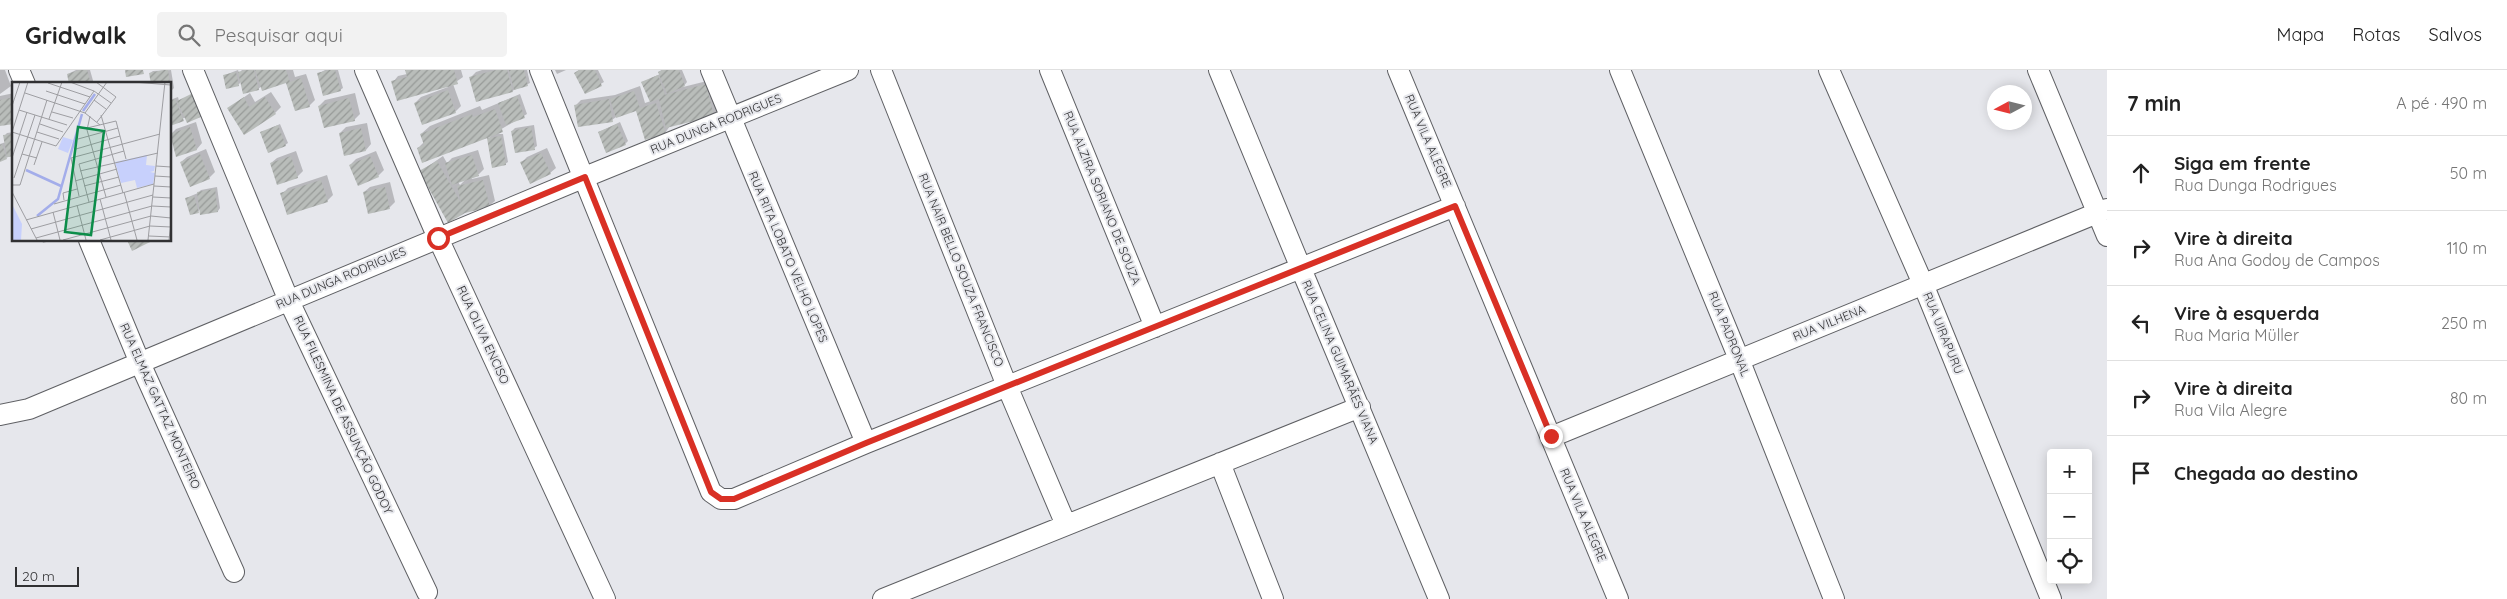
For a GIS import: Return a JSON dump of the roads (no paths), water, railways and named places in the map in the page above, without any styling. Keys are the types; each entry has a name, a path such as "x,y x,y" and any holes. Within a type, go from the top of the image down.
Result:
{"street":[{"path":"19,70 24,82"},
{"name":"RUA FILESMINA DE ASSUNÇÃO GODOY","path":"193,70 289,301 427,592"},
{"name":"RUA OLIVA ENCISO","path":"365,70 438,238 605,599"},
{"path":"540,70 585,177 711,492 721,499 734,499 866,443 1455,206"},
{"name":"RUA RITA LOBATO VELHO LOPES","path":"711,70 866,443"},
{"name":"RUA DUNGA RODRIGUES","path":"0,415 29,409 585,177 848,70"},
{"name":"RUA NAIR BELLO SOUZA FRANCISCO","path":"881,70 1007,386 1066,526"},
{"name":"RUA ALZIRA SORIANO DE SOUZA","path":"1050,70 1155,327"},
{"name":"RUA CELINA GUIMARÃES VIANA","path":"1219,70 1299,268 1360,407 1439,599"},
{"name":"RUA VILA ALEGRE","path":"1398,70 1618,599"},
{"name":"RUA PADRONAL","path":"1620,70 1739,359 1834,599"},
{"name":"RUA UIRAPURU","path":"1829,70 1923,284 2050,599"},
{"path":"2038,70 2102,211 2107,236"},
{"name":"RUA VILHENA","path":"1551,436 2102,211"},
{"name":"RUA ELMAZ GATTAZ MONTEIRO","path":"89,241 140,363 234,572"},
{"path":"883,599 1360,407"},
{"path":"1220,463 1274,599"}]}
